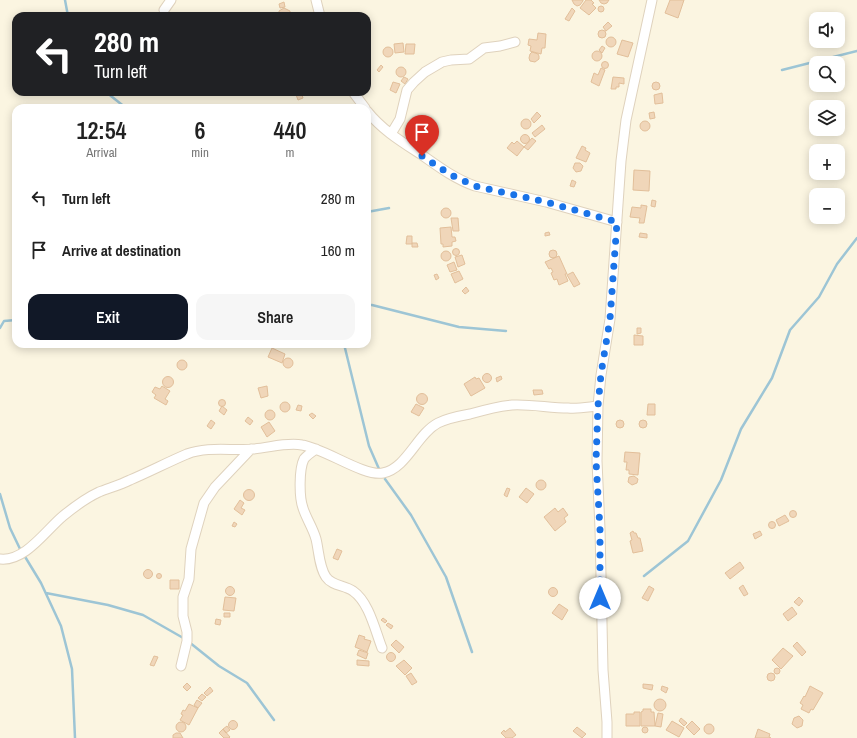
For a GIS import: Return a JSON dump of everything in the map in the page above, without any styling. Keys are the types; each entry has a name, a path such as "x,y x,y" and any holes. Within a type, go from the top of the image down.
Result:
{"street":[{"path":"164,10 171,0"},
{"path":"316,0 319,12"},
{"path":"647,0 649,12"},
{"path":"607,738 602,656 600,529 596,461 598,406 601,374 610,319 621,161 626,120 652,0"},
{"path":"391,134 400,119 407,90 425,72 442,62 469,59 484,48 516,42"},
{"path":"371,116 382,128 451,175 464,182 475,186 546,202 617,222"},
{"path":"0,559 11,559 22,553 43,536 61,517 79,503 98,492 128,481 190,453 209,450 251,450 303,445 358,467 382,474 400,464 427,431 437,423 449,418 496,407 513,405 569,408 598,406"},
{"path":"316,449 307,456 302,464 301,500 315,538 322,570 327,579 352,590 362,600 368,611 382,648"},
{"path":"182,666 187,641 187,632 183,616 183,597 189,579 191,549 202,509 204,503 215,486 251,450"}],"building":[{"path":"572,0 583,0 583,1 577,6"},
{"path":"586,0 591,0 594,3 592,4 596,8 589,15 580,8"},
{"path":"599,0 609,0 604,4"},
{"path":"670,0 684,0 678,18 665,13"},
{"path":"284,2 285,7 280,8 279,4"},
{"path":"601,6 604,9 601,12 598,9"},
{"path":"284,8 290,12 279,12"},
{"path":"572,8 575,11 569,21 565,19"},
{"path":"608,22 612,26 606,31 603,27"},
{"path":"602,30 605,31 605,37 602,38 599,37 598,34 599,31"},
{"path":"538,33 546,34 545,48 542,48 541,54 530,51 531,46 528,45 529,39 537,40"},
{"path":"609,37 613,37 615,38 615,46 609,47 606,44 606,40"},
{"path":"622,40 633,43 628,57 617,54"},
{"path":"403,43 404,52 395,53 394,44"},
{"path":"406,44 415,44 414,54 405,54"},
{"path":"602,46 605,48 602,53 599,50"},
{"path":"388,47 393,52 388,57 383,52"},
{"path":"597,51 602,56 597,61 592,56"},
{"path":"532,52 538,54 539,56 539,59 535,62 530,61 529,58"},
{"path":"605,62 608,65 605,68 602,65"},
{"path":"381,65 383,67 379,72 377,70"},
{"path":"401,67 406,72 401,77 396,72"},
{"path":"601,68 605,70 599,86 591,82 594,73 598,75"},
{"path":"404,77 408,79 405,84 401,81"},
{"path":"613,77 624,78 624,84 619,83 619,87 616,87 616,89 611,89"},
{"path":"393,82 400,84 396,93 390,90"},
{"path":"654,82 658,82 660,86 658,90 654,90 652,88 652,84"},
{"path":"662,93 663,103 655,104 654,95"},
{"path":"296,96 302,96 303,98 298,100"},
{"path":"537,112 541,116 534,123 531,119"},
{"path":"654,112 655,118 650,119 649,113"},
{"path":"526,119 531,124 526,129 521,124"},
{"path":"643,121 647,121 649,122 649,130 643,131 640,128 640,124"},
{"path":"542,125 545,129 535,137 532,133"},
{"path":"525,134 530,139 525,144 520,139"},
{"path":"532,138 536,141 528,150 524,147"},
{"path":"517,141 524,147 517,156 507,148 512,142 514,144"},
{"path":"582,146 590,153 586,162 576,158"},
{"path":"575,163 580,163 583,166 581,171 576,172 573,168"},
{"path":"634,170 650,171 649,191 633,190"},
{"path":"572,180 576,182 574,187 570,186"},
{"path":"652,200 656,201 655,207 651,206"},
{"path":"641,205 647,206 644,223 639,223 640,218 630,217 632,207 641,208"},
{"path":"446,208 451,213 446,218 441,213"},
{"path":"451,218 458,218 459,231 453,231"},
{"path":"451,227 452,237 455,237 456,241 452,242 452,246 443,247 443,244 441,244 440,228"},
{"path":"549,232 550,235 545,236 545,233"},
{"path":"640,233 647,234 647,238 639,237"},
{"path":"407,236 412,236 412,244 406,244"},
{"path":"412,243 417,243 418,247 412,247"},
{"path":"456,249 459,252 456,255 453,252"},
{"path":"551,250 555,250 557,254 555,258 551,258 549,256 549,252"},
{"path":"446,251 451,256 446,261 441,256"},
{"path":"462,255 465,264 458,267 455,257"},
{"path":"559,256 567,274 565,274 568,281 559,285 557,279 554,280 551,273 553,272 551,268 549,269 545,262"},
{"path":"454,262 457,270 450,272 447,265"},
{"path":"459,271 463,279 455,283 451,274"},
{"path":"573,272 580,284 574,287 567,275"},
{"path":"437,274 439,278 436,280 434,275"},
{"path":"466,287 469,291 465,294 462,291"},
{"path":"637,328 641,328 641,333 637,334"},
{"path":"634,335 643,336 643,345 634,345"},
{"path":"272,348 285,354 282,363 268,357"},
{"path":"288,358 293,363 288,368 283,363"},
{"path":"182,360 187,365 182,370 177,365"},
{"path":"487,373 492,378 487,383 482,378"},
{"path":"501,376 502,379 497,382 496,378"},
{"path":"166,377 170,377 172,378 172,386 166,387 163,384 163,380"},
{"path":"475,377 476,379 479,378 485,388 471,396 464,384"},
{"path":"162,386 170,391 165,399 168,401 166,405 154,398 156,395 152,392 155,387 160,389"},
{"path":"267,386 268,396 261,398 258,388"},
{"path":"533,390 542,390 543,394 534,395"},
{"path":"420,394 424,394 426,395 426,403 420,404 417,401 417,397"},
{"path":"222,400 225,403 222,406 219,403"},
{"path":"285,402 290,407 285,412 280,407"},
{"path":"416,404 424,408 419,416 411,412"},
{"path":"648,404 655,404 655,415 647,415"},
{"path":"298,405 302,406 301,411 296,410"},
{"path":"222,406 227,410 224,415 219,411"},
{"path":"270,410 275,415 270,420 265,415"},
{"path":"312,413 316,416 313,419 309,415"},
{"path":"248,417 253,421 250,425 245,421"},
{"path":"211,420 215,423 211,429 207,426"},
{"path":"618,420 622,420 624,424 622,428 618,428 616,426 616,422"},
{"path":"641,420 645,420 647,424 645,428 641,428 639,426 639,422"},
{"path":"269,422 275,431 267,437 261,427"},
{"path":"625,452 640,453 638,475 629,474 629,470 626,470 627,462 624,462"},
{"path":"634,476 638,479 637,483 632,485 628,482 629,477"},
{"path":"539,480 543,480 545,481 545,489 539,490 536,487 536,483"},
{"path":"507,488 510,489 507,497 504,495"},
{"path":"526,488 534,494 527,503 519,497"},
{"path":"247,490 251,490 253,491 253,499 247,500 244,497 244,493"},
{"path":"240,500 244,503 241,508 245,510 242,515 234,509"},
{"path":"555,508 558,512 563,508 568,515 564,518 566,522 555,531 544,517"},
{"path":"793,510 796,511 796,517 793,518 790,517 789,514 790,511"},
{"path":"785,515 789,521 779,526 776,520"},
{"path":"234,522 237,524 235,527 232,526"},
{"path":"772,522 775,525 772,528 769,525"},
{"path":"633,531 636,533 638,538 640,538 643,551 633,553 630,533"},
{"path":"760,531 762,535 755,539 753,534"},
{"path":"337,549 342,551 338,560 333,558"},
{"path":"740,562 744,568 730,579 725,573"},
{"path":"146,570 150,570 152,574 150,578 146,578 144,576 144,572"},
{"path":"157,574 161,574 161,578 157,578"},
{"path":"170,580 179,580 179,589 170,589"},
{"path":"743,585 748,594 744,596 739,588"},
{"path":"649,586 654,589 648,601 642,598"},
{"path":"228,587 232,587 234,591 232,595 228,595 226,593 226,589"},
{"path":"553,587 558,592 553,597 548,592"},
{"path":"225,597 236,598 234,611 223,610"},
{"path":"799,597 803,601 799,606 794,602"},
{"path":"559,604 568,610 562,620 552,613"},
{"path":"792,607 797,614 788,621 783,614"},
{"path":"224,613 230,613 230,617 224,617"},
{"path":"383,618 387,621 385,623 381,620"},
{"path":"216,619 221,620 220,625 215,624"},
{"path":"388,623 393,626 391,629 386,625"},
{"path":"359,635 365,637 364,639 371,641 367,652 355,647"},
{"path":"396,640 404,647 399,653 391,645"},
{"path":"797,642 806,652 802,656 793,646"},
{"path":"783,648 793,656 781,669 772,660"},
{"path":"359,650 368,653 366,659 357,655"},
{"path":"391,652 396,657 391,662 386,657"},
{"path":"154,656 158,657 154,666 150,665"},
{"path":"357,660 369,661 369,666 357,665"},
{"path":"404,660 412,668 405,675 396,666"},
{"path":"777,668 780,671 777,674 774,671"},
{"path":"411,673 417,682 412,685 406,676"},
{"path":"771,673 774,674 774,680 771,681 768,680 767,677 768,674"},
{"path":"187,683 191,687 187,691 183,687"},
{"path":"643,684 653,685 652,690 643,688"},
{"path":"662,686 668,688 666,693 661,690"},
{"path":"810,686 823,693 813,710 811,709 809,713 801,709 803,705 800,703 804,696 805,697"},
{"path":"210,687 213,691 207,696 204,693"},
{"path":"202,694 206,697 202,701 198,698"},
{"path":"660,699 664,701 666,705 664,709 660,711 656,709 654,705 656,701"},
{"path":"197,700 202,703 198,708 194,705"},
{"path":"189,704 198,708 189,725 180,720 183,715 181,714 183,710 185,711"},
{"path":"643,709 651,709 651,712 654,712 655,726 641,726 641,712"},
{"path":"634,712 640,712 640,726 626,726 626,714 634,714"},
{"path":"658,713 663,714 661,727 655,726"},
{"path":"799,716 803,720 802,726 797,728 792,724 794,718"},
{"path":"681,718 687,723 684,726 679,721"},
{"path":"231,721 235,721 237,725 235,729 231,729 229,727 229,723"},
{"path":"672,721 684,728 679,737 666,730"},
{"path":"692,721 700,729 694,735 686,727"},
{"path":"179,722 183,722 185,723 185,731 179,732 176,729 176,725"},
{"path":"707,724 711,724 714,729 711,734 707,734 704,731 704,727"},
{"path":"227,726 230,730 226,733 223,729"},
{"path":"577,727 586,734 582,738 573,731"},
{"path":"645,727 648,730 645,733 642,730"},
{"path":"510,728 516,735 512,738 506,738 501,733"},
{"path":"223,729 230,737 229,738 224,738 219,733"},
{"path":"758,729 770,734 769,737 771,738 755,738"},
{"path":"180,733 183,738 173,738 173,735"}],"waterway":[{"path":"65,0 67,12"},
{"path":"782,70 857,51"},
{"path":"111,96 121,104"},
{"path":"371,211 389,208"},
{"path":"644,576 688,541 721,480 741,429 772,378 790,330 819,297 837,264 857,238"},
{"path":"371,305 459,327 506,331"},
{"path":"0,328 4,321 12,320"},
{"path":"345,348 369,446 379,469"},
{"path":"385,479 411,515 446,577 472,652"},
{"path":"0,494 10,528 21,551"},
{"path":"24,555 41,583 61,626 72,669 75,738"},
{"path":"46,593 108,605 143,615 185,639"},
{"path":"189,642 219,666 247,683 274,720"}],"route":[{"path":"422,156 451,175 475,186 546,202 617,222 610,319 601,374 598,406 596,461 600,529 600,598"}]}
